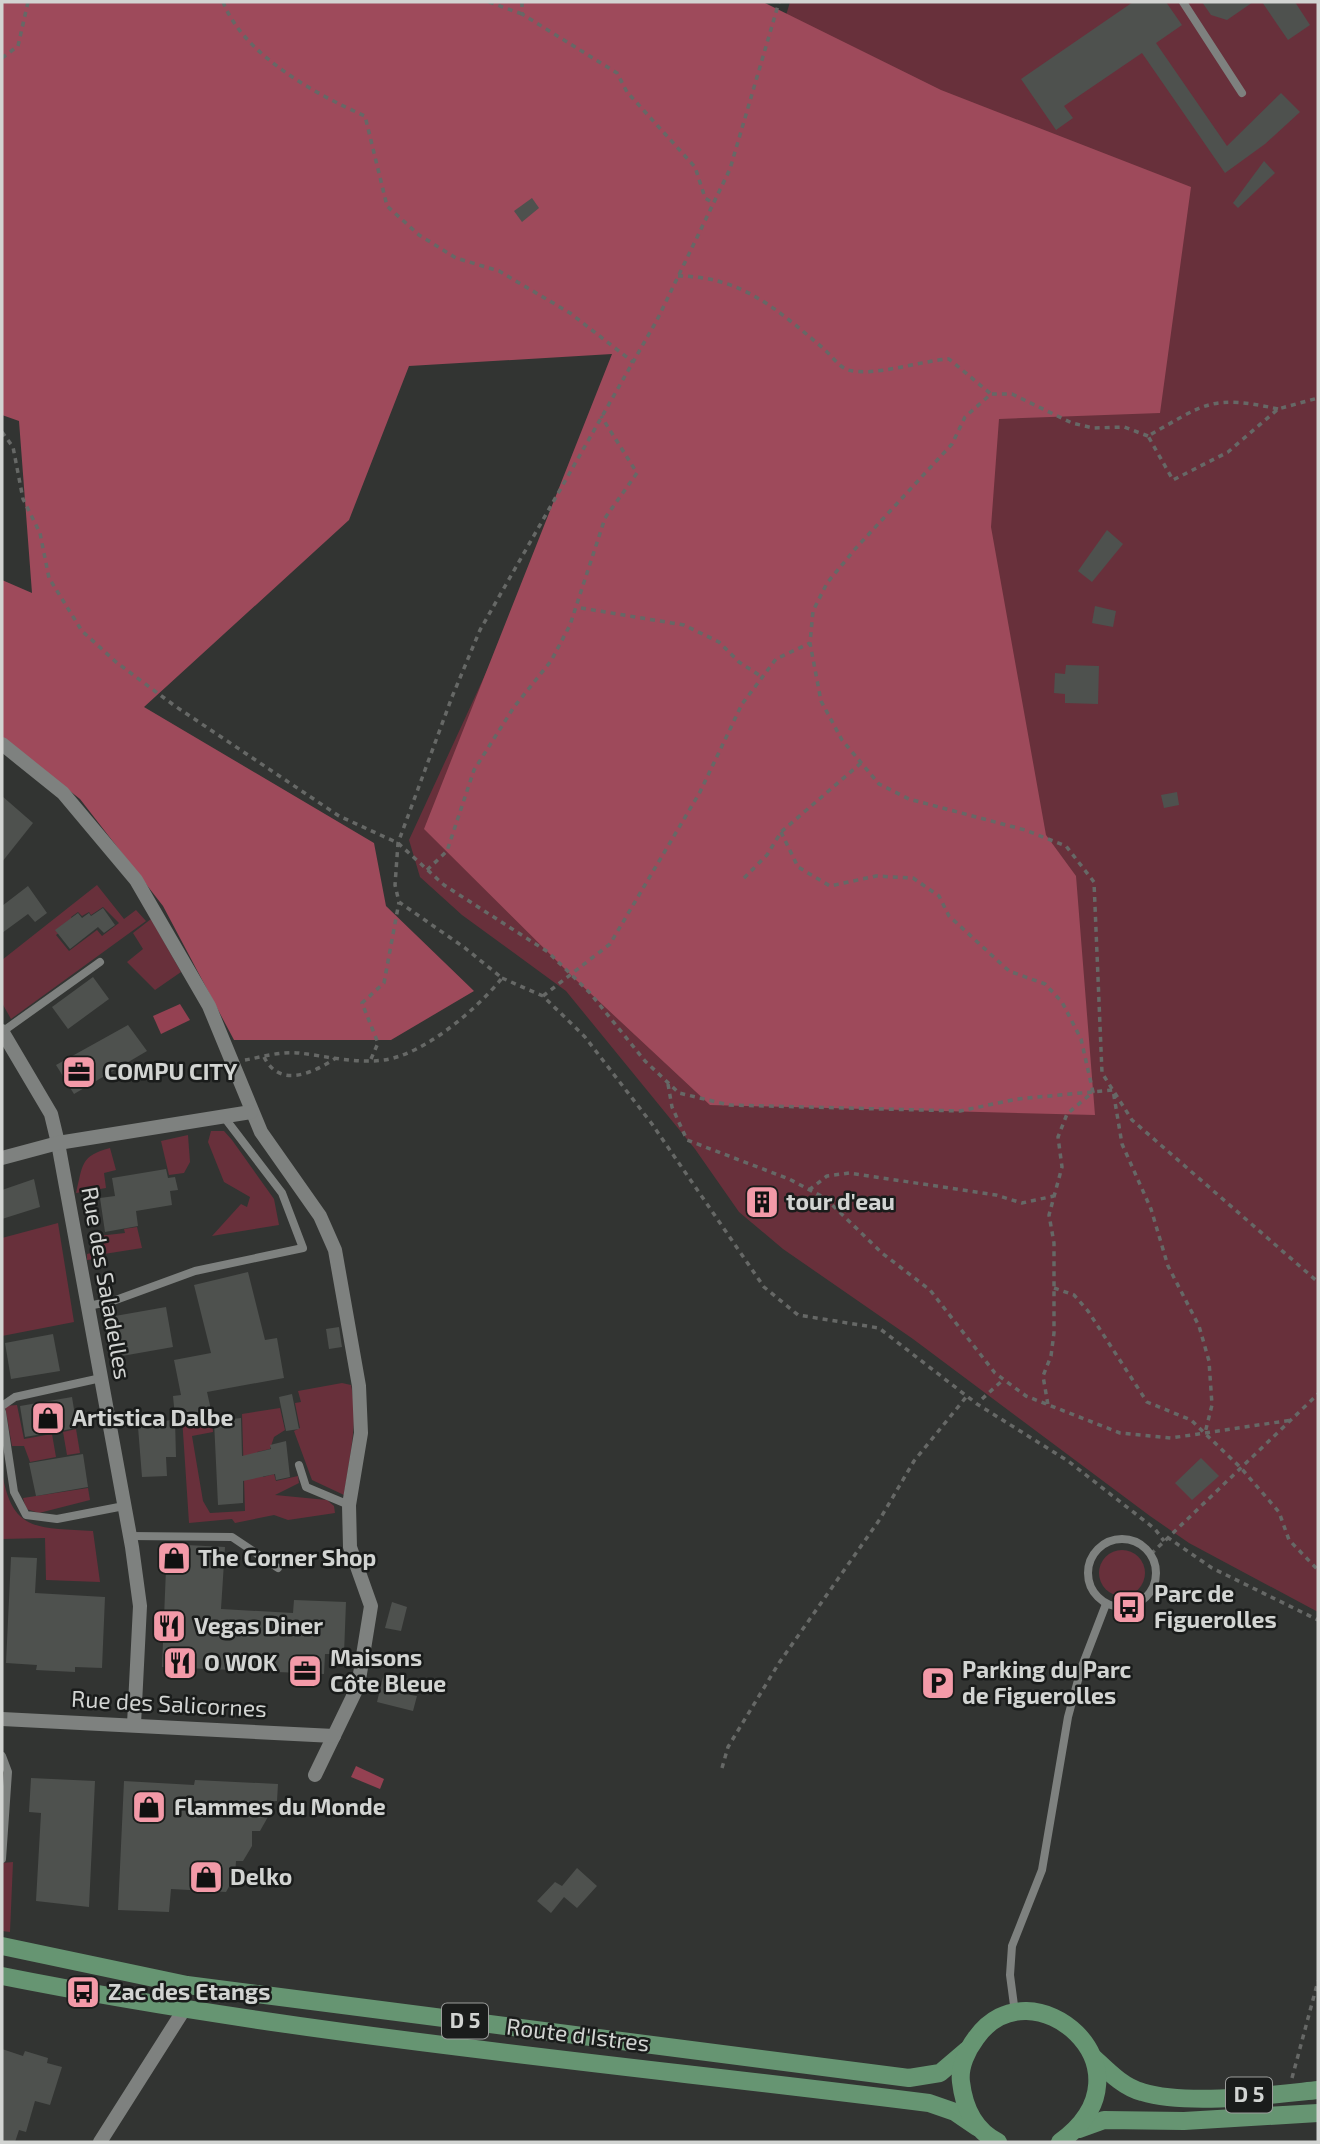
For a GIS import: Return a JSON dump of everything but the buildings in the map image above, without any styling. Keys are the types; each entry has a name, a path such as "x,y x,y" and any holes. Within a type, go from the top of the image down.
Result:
{"main road":[{"name":"Route d'Istres","path":"2,1946 187,1985 909,2078 940,2073 967,2050 979,2033 996,2020 1015,2013"},
{"name":"Route d'Istres","path":"2,1976 317,2028 929,2103 955,2112 998,2142"},
{"path":"1015,2013 1040,2012 1063,2020 1082,2036 1094,2058 1098,2077 1097,2096 1090,2114 1078,2130 1060,2142"},
{"path":"967,2050 960,2076 964,2104 977,2127"},
{"name":"D 5","path":"1094,2058 1112,2075 1140,2092 1179,2099 1318,2090"},
{"name":"D 5","path":"1078,2130 1104,2120 1184,2121 1318,2113"}],"street":[{"path":"2,744 63,793 136,880 209,1006 261,1132 320,1216 335,1250 359,1386 361,1433 349,1505 350,1547 371,1606 358,1686 315,1775"},
{"name":"Rue des Saladelles","path":"2,1031 51,1114 58,1143 130,1536 140,1606 134,1724"},
{"path":"2,1158 58,1143 251,1112"},
{"name":"Rue des Salicornes","path":"2,1719 334,1736"},
{"path":"100,2142 185,2008"}],"lane":[{"path":"1183,2 1242,93"},
{"path":"2,1031 100,962"},
{"path":"88,1306 113,1301 195,1271 303,1248 282,1193 224,1117"},
{"path":"2,1406 15,1397 101,1378"},
{"path":"2,1412 14,1492 26,1515 57,1519 124,1506"},
{"path":"299,1465 306,1486 349,1505"},
{"path":"130,1536 232,1537 278,1568"},
{"path":"1121,1539 1143,1546 1151,1554 1156,1575 1148,1596 1129,1607 1106,1604 1097,1597 1088,1577 1093,1555 1100,1546 1121,1539"},
{"path":"1015,2013 1010,1975 1012,1946 1042,1870 1068,1717 1080,1669 1106,1604"},
{"path":"2,1756 8,1772 2,1859"}],"path":[{"path":"2,58 18,46 29,2"},
{"path":"223,2 227,13 256,47 288,74 326,99 365,116 387,206 419,235 456,258 499,271 570,313 633,362"},
{"path":"489,2 522,14 617,73 627,92 695,167 705,198 713,203"},
{"path":"522,2 522,14"},
{"path":"371,1060 378,1043 362,1003 384,983 399,902 395,885 398,843 452,697 480,630 633,362 730,169 779,2"},
{"path":"678,276 708,276 757,297 785,314 846,369 875,372 923,360 949,359 991,394 1012,394 1072,423 1093,428 1124,428 1148,436 1174,480 1228,452 1278,409 1318,398"},
{"path":"991,394 965,417 952,444 827,583 813,611 810,643 821,701 842,740 879,784 909,799 1025,830 1066,846 1094,882 1102,1073 1132,1120 1318,1282"},
{"path":"1148,436 1209,402 1244,401 1278,409"},
{"path":"427,870 447,851 474,770 514,707 551,661 570,625 605,518 637,473 601,416"},
{"path":"2,432 13,447 23,499 40,533 49,578 82,631 116,662 176,706 339,816 398,843 444,885 548,952 590,993 645,1060 679,1093 729,1105 960,1111 1017,1100 1113,1090"},
{"path":"581,608 684,625 719,642 739,662 762,677"},
{"path":"542,996 610,944 700,792 742,704 776,659 810,643"},
{"path":"744,878 767,855 781,832 861,763"},
{"path":"781,832 798,867 830,886 876,876 913,878 939,896 949,916 1009,971 1045,984 1062,1002 1081,1039 1093,1092"},
{"path":"399,902 465,948 502,978 542,996 585,1037 652,1124 764,1287 798,1315 879,1328 967,1396 1068,1461 1166,1539 1212,1568 1318,1620"},
{"path":"233,1063 296,1053 386,1060 428,1040 481,1004 502,978"},
{"path":"264,1056 270,1068 277,1073 295,1075 311,1074 337,1057"},
{"path":"668,1082 672,1107 687,1140 756,1165 824,1198 882,1253 930,1290 1004,1379 1026,1396 1120,1433 1171,1438 1292,1420"},
{"path":"1113,1090 1122,1144 1151,1209 1168,1266 1199,1326 1209,1361 1212,1405 1205,1433"},
{"path":"1048,1405 1043,1376 1054,1333 1051,1312 1054,1243 1049,1215 1062,1167 1058,1137 1067,1114 1093,1092"},
{"path":"809,1190 827,1176 849,1173 996,1195 1022,1203 1054,1196"},
{"path":"1054,1289 1074,1295 1088,1311 1147,1402 1191,1420 1241,1468 1279,1512 1289,1540 1318,1570"},
{"path":"982,1399 1004,1379"},
{"path":"1151,1554 1318,1394"},
{"path":"722,1768 728,1747 779,1663 880,1519 914,1461 967,1396"},
{"path":"1288,2093 1318,1981"}],"shaded area":[{"path":"2,2 763,2 941,90 1191,187 1160,413 999,419 991,527 1046,835 1076,876 1095,1115 710,1105 575,979 424,829 612,354 409,366 349,520 144,707 374,843 386,906 474,991 391,1040 234,1040 163,906 80,799 2,737 2,580 32,593 19,421 2,415"},
{"path":"790,2 1318,2 1318,1612 1189,1543 913,1339 783,1249 739,1212 695,1149 566,991 462,915 420,877 409,840 781,32"},
{"path":"97,885 124,919 136,910 146,921 11,1019 2,1003 2,960","holes":["103,907 119,923 102,936 97,930 69,951 56,935 74,922 71,917 78,912 82,916 89,912 91,915"]},
{"path":"151,919 181,972 155,990 127,962 143,949 133,933"},
{"path":"180,1004 190,1020 161,1034 153,1016"},
{"path":"211,1131 224,1131 232,1140 274,1199 279,1225 212,1236 241,1204 247,1207 250,1197 224,1182 208,1142"},
{"path":"188,1135 190,1162 184,1173 169,1175 161,1141"},
{"path":"110,1148 116,1170 104,1173 106,1188 76,1193 84,1163 93,1154"},
{"path":"58,1223 74,1322 2,1336 2,1238"},
{"path":"137,1227 142,1248 104,1254 104,1258 87,1260 87,1254 99,1251 98,1236 125,1233 124,1229"},
{"path":"342,1383 351,1385 354,1412 344,1495 312,1480 294,1431 300,1428 295,1403 301,1402 298,1391"},
{"path":"17,1405 24,1439 52,1434 56,1457 30,1462 24,1446 12,1446 5,1406"},
{"path":"280,1408 285,1430 274,1437 270,1449 257,1452 263,1477 274,1474 276,1481 298,1476 299,1483 275,1495 327,1500 334,1506 335,1513 288,1520 274,1515 235,1523 232,1519 189,1523 182,1417 211,1410 213,1432 192,1436 203,1501 210,1513 245,1511 242,1414"},
{"path":"76,1429 80,1453 67,1455 63,1432"},
{"path":"2,1472 13,1507 21,1517 43,1527 93,1531 100,1582 46,1580 45,1538 2,1539"},
{"path":"88,1488 90,1500 39,1513 26,1509 23,1498"},
{"path":"1122,1550 1138,1557 1145,1573 1138,1589 1122,1596 1106,1589 1099,1573 1106,1557"},
{"path":"356,1766 384,1779 380,1789 351,1777"},
{"path":"13,1862 10,1932 2,1931 2,1863"}],"place":[{"name":"COMPU CITY","path":"79,1072"},
{"name":"tour d'eau","path":"762,1202"},
{"name":"Artistica Dalbe","path":"48,1418"},
{"name":"The Corner Shop","path":"174,1558"},
{"name":"Parc de Figuerolles","path":"1129,1607"},
{"name":"Vegas Diner","path":"169,1626"},
{"name":"O WOK","path":"180,1663"},
{"name":"Maisons Côte Bleue","path":"305,1671"},
{"name":"Parking du Parc de Figuerolles","path":"938,1683"},
{"name":"Flammes du Monde","path":"149,1807"},
{"name":"Delko","path":"206,1877"},
{"name":"Zac des Etangs","path":"83,1992"}]}
